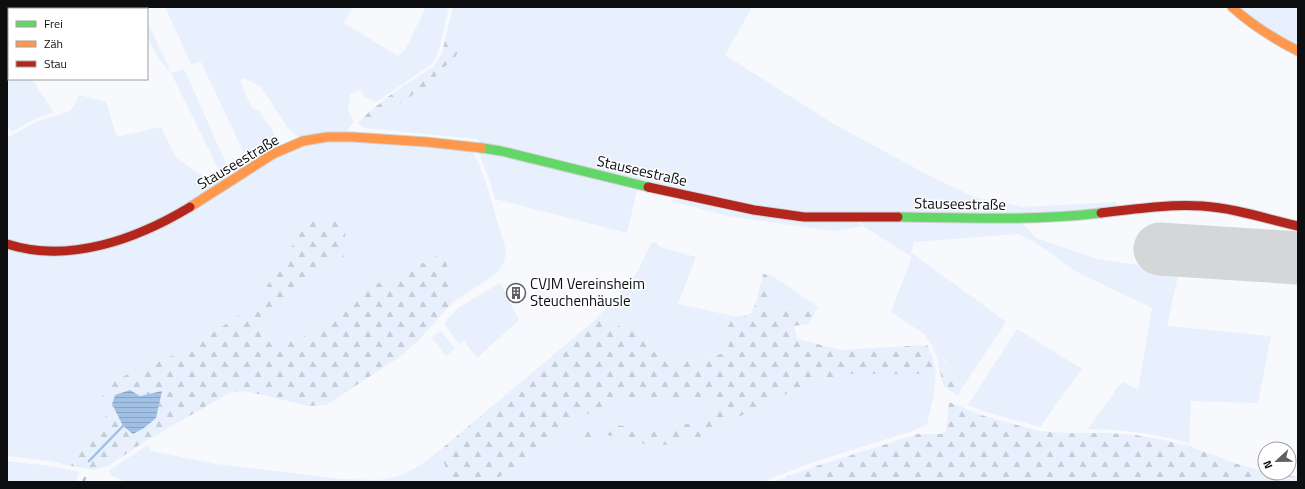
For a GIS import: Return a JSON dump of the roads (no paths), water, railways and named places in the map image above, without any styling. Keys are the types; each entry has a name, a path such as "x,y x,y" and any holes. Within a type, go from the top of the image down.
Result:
{"street":[{"path":"1232,7 1282,44 1298,51"},
{"name":"Stauseestraße","path":"7,244 35,251 69,250 98,246 124,238 151,228 194,206 272,155 286,148 300,142 317,138 349,136 475,146 501,151 670,193 754,210 804,216 1019,220 1069,217 1164,205 1204,206 1230,210 1298,226"}],"water":[{"path":"130,390 140,396 162,391 156,418 144,428 133,434 123,426 112,404 115,395"}],"waterway":[{"path":"89,461 123,426"},
{"path":"83,482 85,478"}],"place":[{"name":"CVJM Vereinsheim Steuchenhäusle","path":"516,293"}]}
